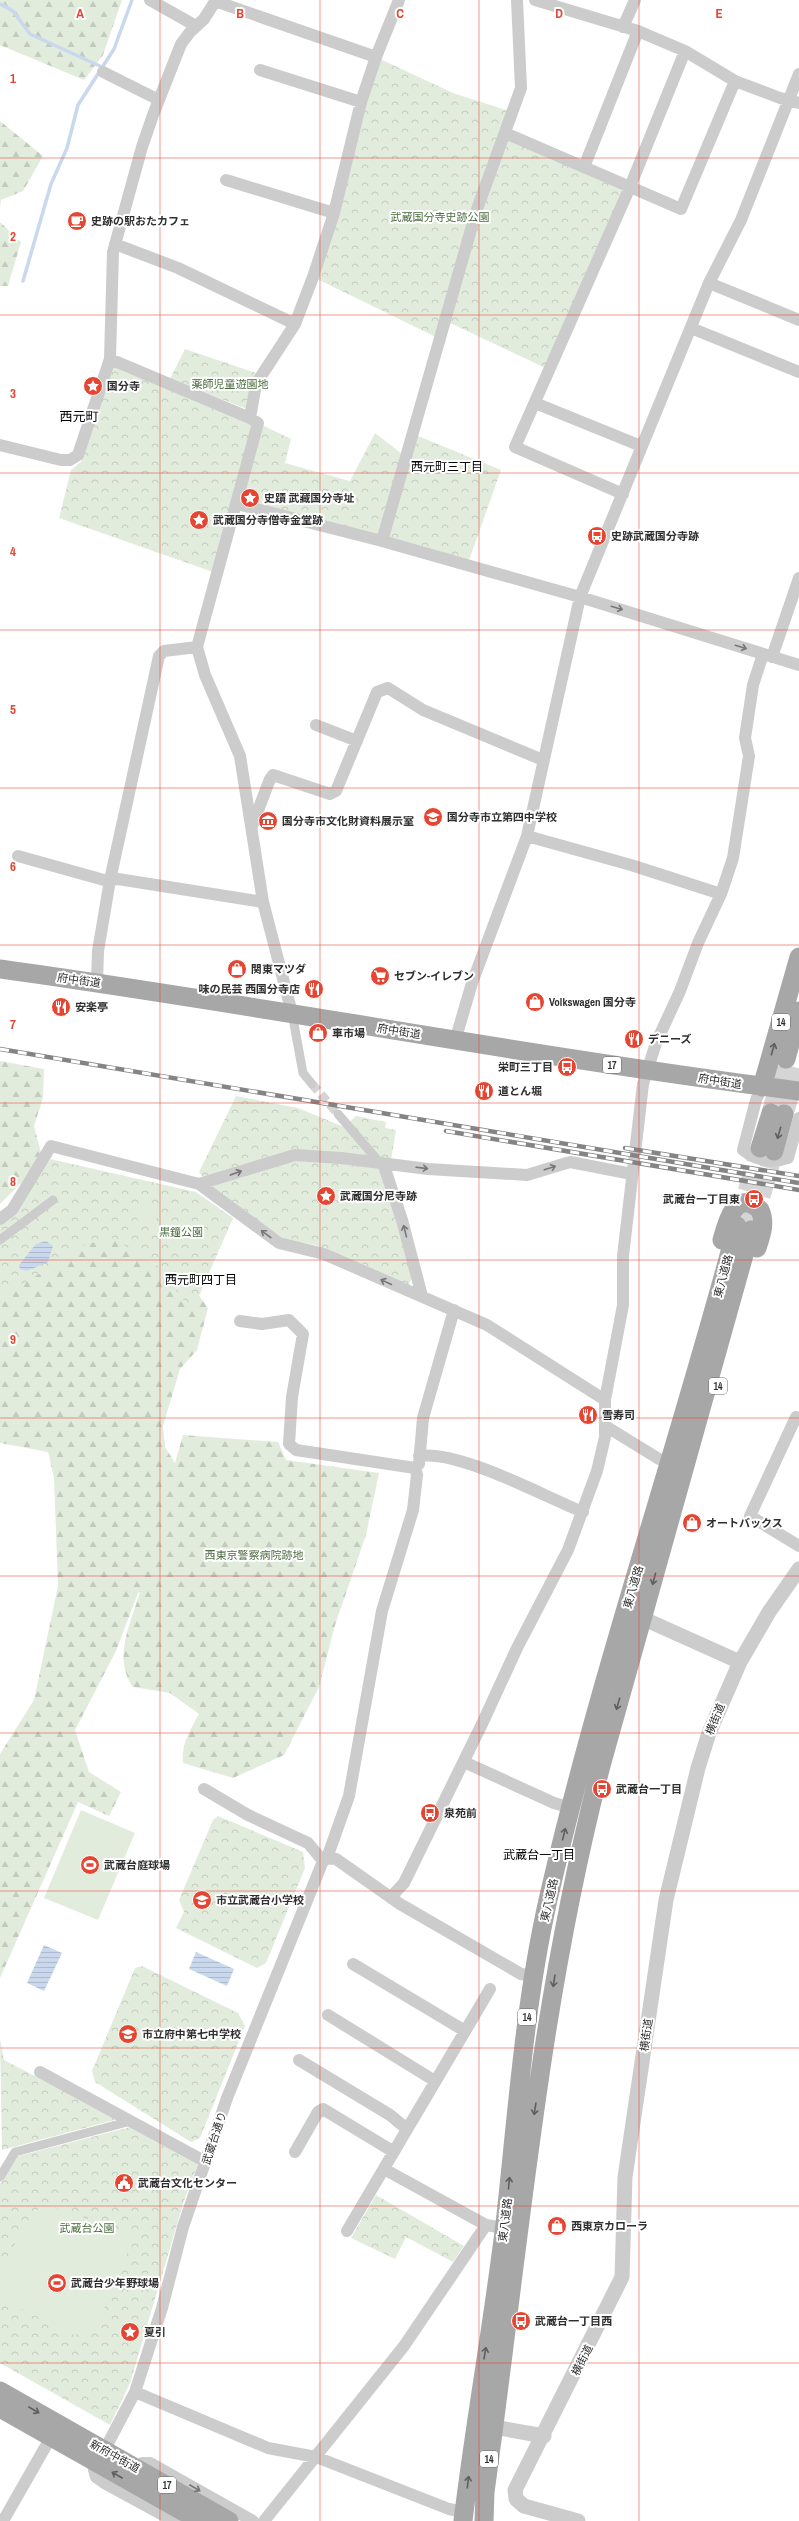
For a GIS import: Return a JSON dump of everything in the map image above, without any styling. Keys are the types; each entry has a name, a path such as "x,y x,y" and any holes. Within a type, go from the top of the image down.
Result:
{"main road":[{"name":"14","path":"762,1087 799,957"},
{"name":"府中街道","path":"0,969 292,1013 455,1040 762,1087 799,1091"},
{"name":"14","path":"786,1059 799,1011"},
{"path":"767,1149 785,1115"},
{"name":"14","path":"652,1524 660,1459 729,1217 736,1206 750,1204 760,1210 763,1226 692,1480 664,1542"},
{"name":"東八道路","path":"468,2518 495,2226 515,2115 539,1947 571,1808 634,1614 664,1542 744,1228 652,1524 634,1614 602,1762 556,1965 529,2146 485,2492 484,2521"},
{"path":"539,1947 540,1953 545,1957 552,1951 562,1904 581,1850"},
{"path":"515,2115 528,2063 535,2015 539,2010 544,2011 548,2019"},
{"name":"新府中街道","path":"0,2391 200,2521"},
{"name":"新府中街道","path":"0,2408 51,2437 101,2457 137,2468 229,2521"},
{"name":"東八道路","path":"468,2518 485,2492"}],"street":[{"path":"150,0 196,26"},
{"path":"250,418 256,384 295,324 334,213 361,102 376,57 399,0"},
{"path":"382,541 476,212 521,88 517,0"},
{"path":"535,0 638,32 686,51 735,81 799,103"},
{"path":"623,27 635,0"},
{"path":"0,445 62,460 70,460 78,455 110,359 115,244 158,100 181,44 204,19 215,1 376,57"},
{"path":"584,167 638,32"},
{"path":"622,494 515,447 630,187 686,51"},
{"path":"260,70 361,102"},
{"path":"103,72 158,100"},
{"path":"455,1040 472,983 527,836 580,597 709,283 741,220 787,99 799,74"},
{"path":"505,133 681,209 735,81"},
{"path":"226,180 334,213"},
{"path":"115,244 178,268 295,324"},
{"path":"709,283 799,320"},
{"path":"691,328 799,372"},
{"path":"110,359 250,418 258,423 197,647 206,675 240,756 263,902 292,1013 303,1073 312,1084"},
{"path":"535,403 641,446"},
{"path":"237,504 382,541 580,597 799,665"},
{"path":"392,1896 404,1883 464,1762 517,1648 568,1550 597,1471 607,1427 605,1400 623,1305 623,1256 632,1174 647,1069 680,991 698,943 721,894 733,858 748,756 745,738 753,685 799,578"},
{"path":"97,983 98,951 110,880 161,652 197,647"},
{"path":"251,828 270,779 274,776 330,794 336,791 377,692 388,688 423,710 543,760"},
{"path":"316,725 356,741"},
{"path":"527,836 631,865 721,894"},
{"path":"18,856 110,880 118,879 263,902"},
{"path":"762,1087 756,1100 742,1150 752,1157 776,1162 788,1158 785,1115"},
{"path":"338,1114 382,1163 402,1220 422,1296"},
{"path":"0,1219 12,1210 51,1146 199,1184 279,1243 318,1252 392,1285 454,1310 487,1326 605,1400"},
{"path":"199,1184 295,1155 527,1175 570,1162 632,1174"},
{"path":"0,1240 53,1200"},
{"path":"240,1321 262,1324 289,1320 303,1334 292,1397 289,1444 296,1450 415,1468 418,1464 420,1456 423,1418 454,1310"},
{"path":"796,1417 750,1516 799,1546"},
{"path":"607,1427 660,1459"},
{"path":"420,1456 433,1454 483,1469 582,1512"},
{"name":"武蔵台通り","path":"101,2457 135,2392 162,2308 183,2227 227,2098 325,1860 349,1796 382,1611 413,1510 417,1476 415,1468"},
{"name":"横街道","path":"578,2521 519,2503 515,2490 544,2436 622,2277 625,2177 666,1900 706,1740 740,1662 769,1612 799,1569"},
{"path":"634,1614 740,1662"},
{"path":"464,1762 554,1803 571,1808"},
{"path":"204,1789 248,1815 308,1843 325,1860 336,1859 392,1896 498,1961 521,1974 534,1976"},
{"path":"353,1964 465,2031"},
{"path":"347,2231 490,1989"},
{"path":"328,2015 436,2081"},
{"path":"299,2060 390,2115 407,2129"},
{"path":"40,2072 206,2162"},
{"path":"295,2152 318,2112 323,2109 394,2152"},
{"path":"0,2177 15,2152 131,2121"},
{"path":"264,2521 316,2458 404,2346 495,2226 384,2169"},
{"path":"135,2392 268,2448 316,2458 450,2509 468,2518"},
{"path":"494,2427 544,2436"},
{"path":"3,2521 51,2437"},
{"path":"101,2457 94,2470 96,2477 174,2521"},
{"path":"137,2468 142,2463 150,2463 253,2521"}],"green space":[{"path":"0,0 122,0 103,55 84,80 0,45"},
{"name":"武蔵国分寺史跡公園","path":"376,57 453,93 512,112 505,133 630,187 550,370 446,321 440,339 313,277"},
{"path":"0,121 43,156 23,191 1,200 0,207"},
{"path":"0,222 21,242 8,286 0,286"},
{"name":"薬師児童遊園地","path":"185,349 256,373 250,388 247,409 170,379"},
{"path":"112,365 258,423 291,439 285,463 350,481 375,433 406,457 413,434 501,470 467,566 237,504 216,573 59,518 71,470 81,462 103,377"},
{"path":"0,1061 44,1069 43,1098 34,1126 41,1153 23,1181 0,1204"},
{"path":"236,1096 298,1108 344,1127 356,1116 386,1122 385,1128 396,1130 391,1160 378,1159 399,1223 412,1278 408,1286 315,1245 282,1239 212,1188 199,1172"},
{"name":"黒鐘公園","path":"50,1159 196,1192 233,1218 200,1294 190,1308 157,1266 111,1237 69,1250 59,1263 0,1296 0,1225 16,1213"},
{"path":"143,1206 151,1206 157,1212 157,1220 151,1226 143,1226 137,1220 137,1212"},
{"name":"西東京警察病院跡地","path":"80,1210 196,1291 208,1308 197,1350 180,1369 163,1426 165,1447 175,1463 183,1435 278,1442 286,1460 379,1473 366,1535 335,1625 319,1687 284,1755 233,1778 183,1763 183,1749 189,1732 199,1714 170,1693 133,1687 127,1676 124,1664 125,1640 140,1592 138,1593 116,1651 75,1730 89,1772 121,1792 109,1816 78,1802 0,1978 0,1754 34,1700 58,1586 54,1478 48,1452 0,1443 0,1284"},
{"name":"武蔵台庭球場","path":"81,1810 135,1833 98,1920 44,1898"},
{"path":"218,1816 303,1852 305,1868 266,1963 257,1968 176,1928 184,1912 179,1900 213,1820"},
{"path":"142,1966 238,2013 245,2026 200,2138 191,2142 95,2082 92,2071 135,1968"},
{"path":"0,2039 4,2060 118,2119 2,2150"},
{"name":"武蔵台公園","path":"130,2127 198,2164 184,2201 130,2383 110,2425 0,2363 0,2184 15,2157"},
{"path":"376,2195 464,2246 453,2262 406,2237 395,2259 351,2238"},
{"name":"武蔵台少年野球場","path":"44,2204 135,2235 95,2330 74,2335 0,2298 0,2268 35,2212"}],"water":[{"path":"46,1241 53,1246 48,1262 27,1271 20,1269 19,1265 36,1244"},
{"path":"44,1945 62,1953 44,1991 27,1983"},
{"path":"196,1952 234,1969 227,1986 189,1969"}],"waterway":[{"path":"23,281 51,184 67,148 78,105 114,49 132,0"},
{"path":"0,4 13,11 30,34 102,67"}],"tunnel":[{"path":"771,1113 786,1059"},
{"path":"784,1114 799,1063"},
{"path":"312,1084 338,1114"},
{"path":"739,1219 760,1148"},
{"path":"753,1224 774,1151"}],"railway":[{"path":"0,1049 799,1183"},
{"path":"446,1131 799,1190"},
{"path":"625,1148 799,1176"}],"place":[{"name":"史跡の駅おたカフェ","path":"77,221"},
{"name":"国分寺","path":"93,386"},
{"name":"史蹟 武藏国分寺址","path":"250,498"},
{"name":"武蔵国分寺僧寺金堂跡","path":"199,520"},
{"name":"史跡武蔵国分寺跡","path":"597,536"},
{"name":"国分寺市立第四中学校","path":"433,817"},
{"name":"国分寺市文化財資料展示室","path":"268,821"},
{"name":"関東マツダ","path":"237,969"},
{"name":"セブン-イレブン","path":"380,976"},
{"name":"味の民芸 西国分寺店","path":"314,989"},
{"name":"Volkswagen 国分寺","path":"535,1002"},
{"name":"安楽亭","path":"61,1007"},
{"name":"車市場","path":"318,1033"},
{"name":"デニーズ","path":"634,1039"},
{"name":"栄町三丁目","path":"567,1067"},
{"name":"道とん堀","path":"484,1091"},
{"name":"武蔵国分尼寺跡","path":"326,1196"},
{"name":"武蔵台一丁目東","path":"754,1199"},
{"name":"雪寿司","path":"588,1415"},
{"name":"オートバックス","path":"692,1523"},
{"name":"武蔵台一丁目","path":"602,1789"},
{"name":"泉苑前","path":"430,1813"},
{"name":"武蔵台庭球場","path":"90,1865"},
{"name":"市立武蔵台小学校","path":"202,1900"},
{"name":"市立府中第七中学校","path":"128,2034"},
{"name":"武蔵台文化センター","path":"124,2183"},
{"name":"西東京カローラ","path":"557,2226"},
{"name":"武蔵台少年野球場","path":"57,2283"},
{"name":"武蔵台一丁目西","path":"521,2321"},
{"name":"夏引","path":"130,2332"}],"district":[{"name":"西元町","path":"79,416"},
{"name":"西元町三丁目","path":"447,467"},
{"name":"西元町四丁目","path":"201,1280"},
{"name":"武蔵台一丁目","path":"539,1855"}]}
